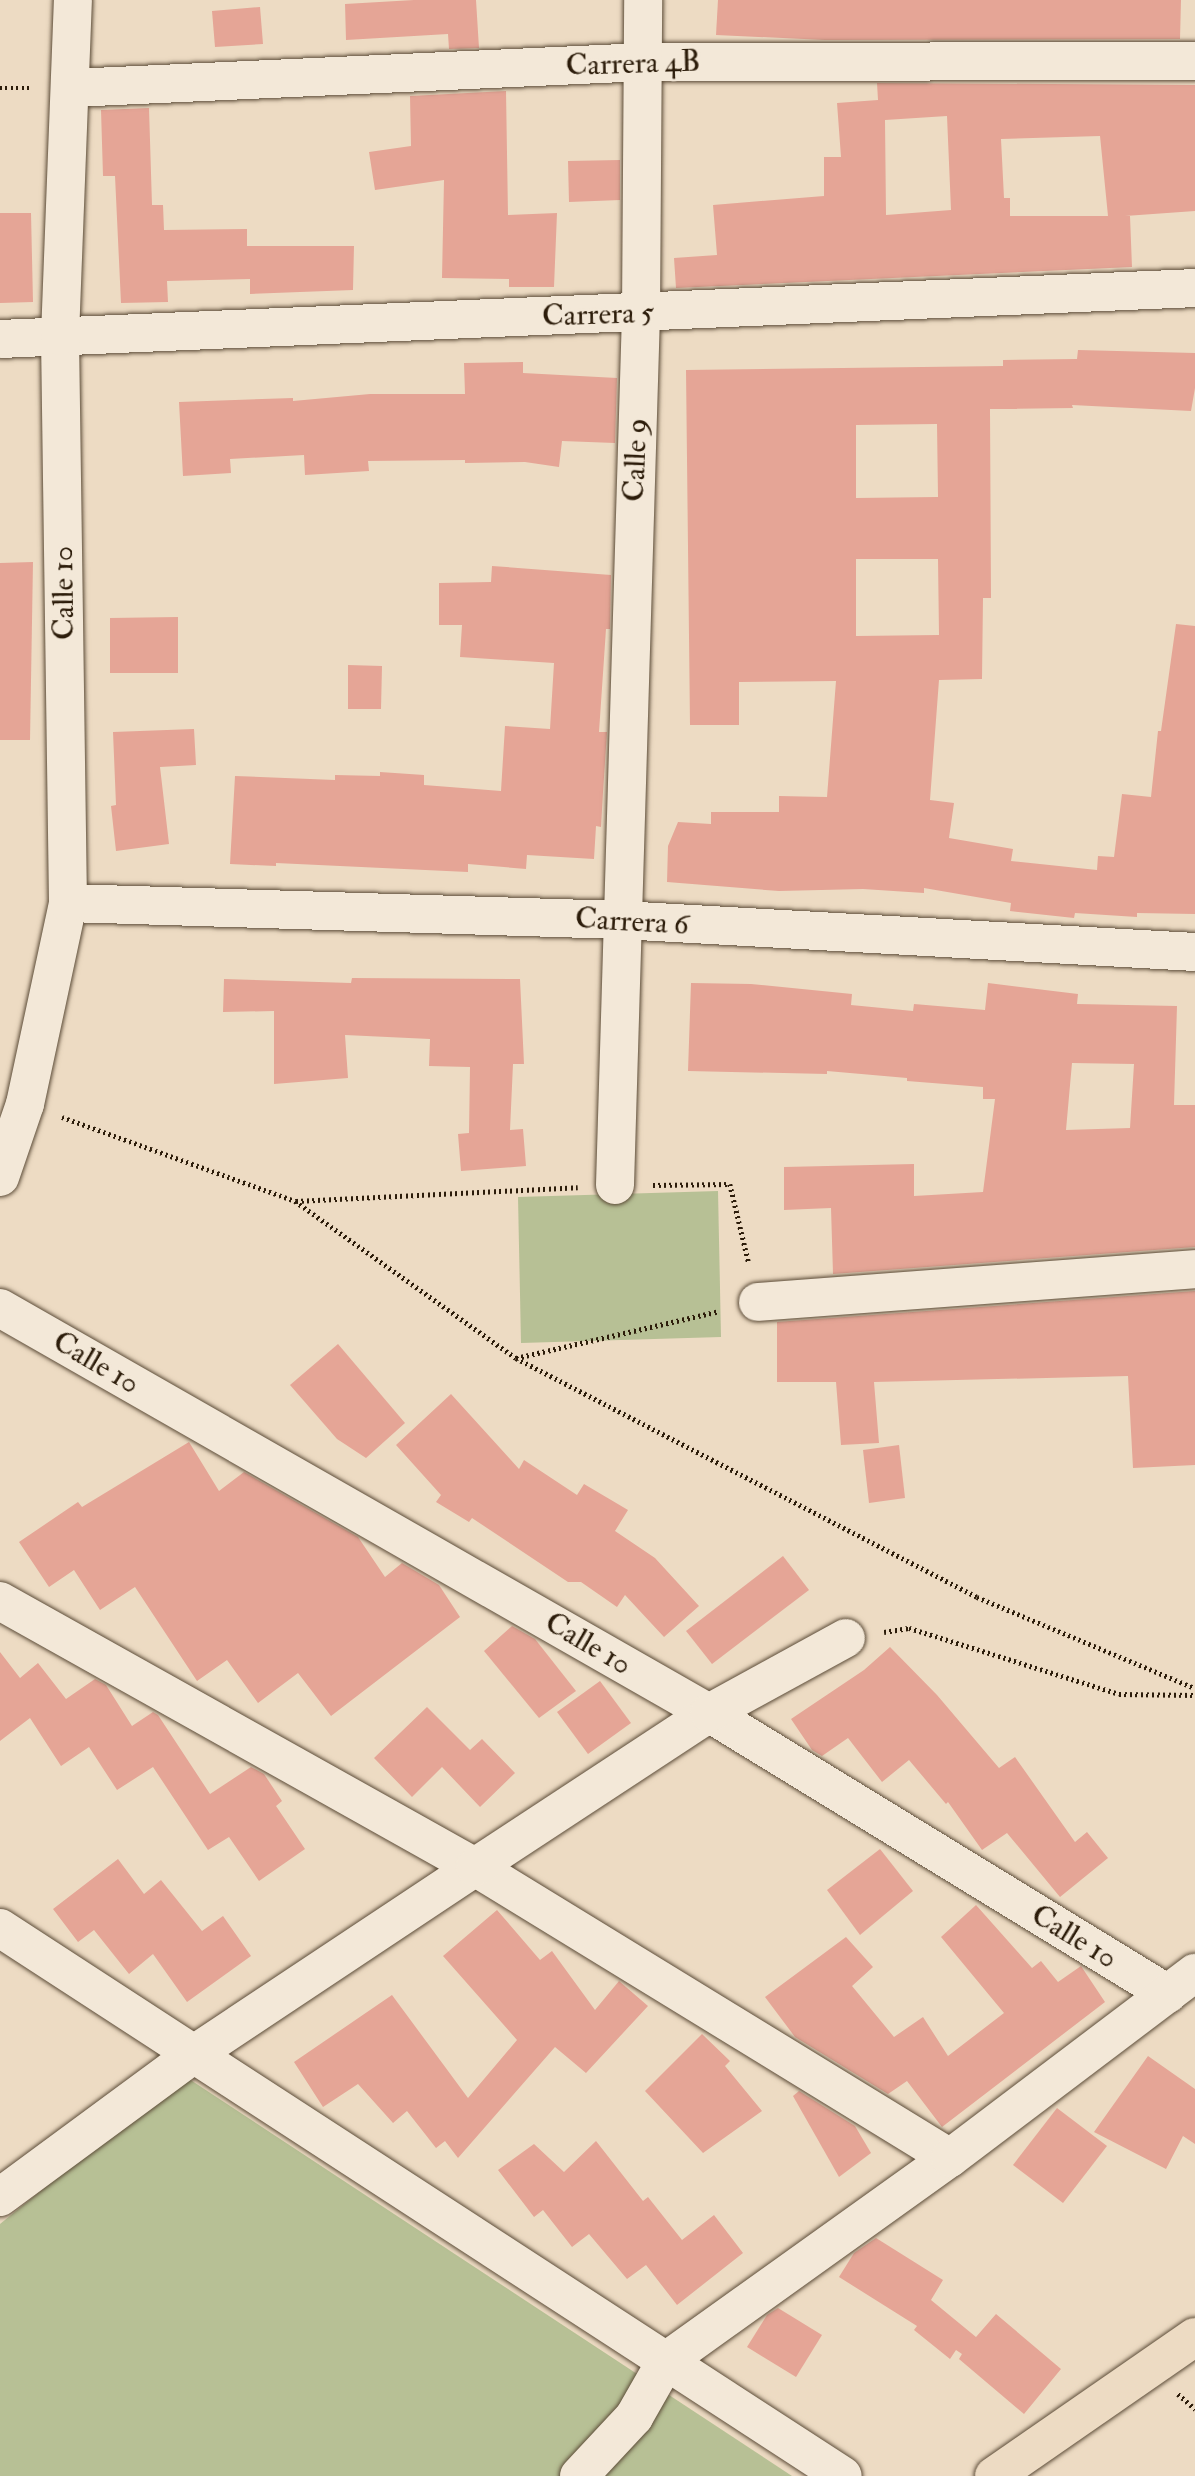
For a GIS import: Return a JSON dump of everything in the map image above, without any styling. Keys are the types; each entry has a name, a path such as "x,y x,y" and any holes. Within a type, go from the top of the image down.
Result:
{"main road":[{"path":"994,2476 1195,2337"}],"street":[{"name":"Calle 10","path":"0,1177 25,1104 68,903 60,337 72,88 73,0"},
{"name":"Calle 9","path":"615,1185 641,313 643,0"},
{"name":"Carrera 4B","path":"72,88 644,62 1195,61"},
{"name":"Carrera 5","path":"0,339 1195,288"},
{"name":"Carrera 6","path":"68,903 621,920 1195,952"},
{"path":"758,1302 1195,1269"},
{"name":"Calle 10","path":"0,1308 1181,1983"},
{"path":"0,1601 475,1867 950,2158"},
{"path":"0,2197 194,2054 475,1867 709,1713 846,1638"},
{"path":"0,1928 842,2476"},
{"path":"579,2476 634,2417 666,2361 950,2158 1181,1983"}],"path":[{"path":"25,1104 295,1201 516,1358 977,1597 1195,1688"},
{"path":"295,1201 615,1185 730,1184 758,1302 516,1358"},
{"path":"846,1638 909,1628 1119,1694 1195,1695"}],"green space":[{"path":"718,1191 721,1337 521,1343 518,1197"},
{"path":"183,2075 792,2476 0,2476 0,2224"}],"building":[{"path":"476,0 479,48 449,49 448,34 346,40 345,4"},
{"path":"718,0 1181,0 1180,39 825,40 716,35"},
{"path":"260,7 263,44 215,47 212,11"},
{"path":"877,83 1195,85 1195,211 1125,216 1130,216 1132,267 676,288 674,258 717,255 713,205 824,196 824,157 841,157 837,103 878,100","holes":["947,116 951,210 886,215 885,120","1100,136 1108,216 1010,216 1010,198 1004,198 1001,139"]},
{"path":"506,91 508,215 557,213 554,287 509,287 509,279 442,278 444,180 375,190 369,152 411,146 410,96"},
{"path":"149,108 152,205 163,205 164,230 247,229 247,246 354,246 353,290 250,294 250,279 167,281 168,302 121,303 115,176 103,176 101,110"},
{"path":"620,160 620,200 569,202 568,161"},
{"path":"0,213 31,213 33,302 0,303"},
{"path":"1078,350 1195,353 1195,388 1191,411 1072,405 1073,408 990,409 991,598 983,598 982,679 939,680 930,800 954,803 949,838 1013,849 1011,861 1097,870 1098,856 1114,857 1122,794 1151,797 1158,731 1161,731 1176,624 1195,626 1195,914 1137,913 1137,917 1075,913 1074,918 1010,911 1011,903 924,888 924,893 863,889 779,891 667,882 668,846 678,822 711,824 711,812 779,812 779,796 827,797 836,681 739,682 739,725 690,725 686,370 1003,366 1003,360 1077,359","holes":["937,424 938,497 856,498 856,425","856,559 938,559 939,635 856,636"]},
{"path":"523,362 523,373 617,378 615,443 562,441 559,467 525,462 465,463 465,460 368,461 369,471 305,475 304,455 230,459 231,473 183,476 179,402 293,398 293,401 370,394 465,394 464,363"},
{"path":"33,562 30,740 0,740 0,563"},
{"path":"492,566 611,575 610,629 606,629 599,732 607,732 601,827 596,826 594,859 527,855 526,869 468,864 468,872 276,863 276,866 230,864 235,776 335,780 335,775 380,776 380,772 424,775 424,785 501,791 505,726 550,729 554,663 460,657 462,625 439,625 439,583 491,582"},
{"path":"178,617 178,673 110,673 110,618"},
{"path":"348,665 382,666 381,709 348,709"},
{"path":"194,729 196,765 160,767 169,844 116,851 111,806 116,805 113,732"},
{"path":"352,978 520,979 524,1064 513,1064 510,1130 523,1129 526,1166 461,1171 458,1134 469,1133 470,1067 429,1066 430,1039 345,1035 348,1078 274,1084 274,1011 223,1012 224,979 351,983"},
{"path":"691,983 751,984 852,994 851,1005 913,1011 914,1004 985,1010 988,983 1078,994 1077,1004 1177,1006 1174,1105 1195,1105 1195,1247 833,1274 831,1208 784,1210 784,1167 914,1164 914,1196 983,1192 995,1099 983,1099 983,1087 907,1081 907,1078 827,1071 827,1074 688,1071","holes":["1072,1063 1134,1064 1130,1128 1066,1130"]},
{"path":"1195,1291 1195,1465 1133,1468 1128,1376 874,1382 879,1443 841,1445 836,1382 777,1382 777,1322"},
{"path":"338,1344 405,1423 366,1458 337,1439 290,1385"},
{"path":"451,1394 519,1469 524,1460 577,1495 584,1484 628,1510 615,1531 655,1558 699,1606 664,1637 625,1595 617,1607 581,1582 568,1582 472,1518 469,1522 436,1502 441,1495 396,1445"},
{"path":"189,1442 219,1491 244,1472 358,1537 385,1577 402,1563 439,1585 460,1617 331,1716 298,1673 258,1703 227,1660 197,1681 135,1587 100,1610 74,1570 49,1587 19,1542 78,1502 82,1507"},
{"path":"899,1445 905,1498 869,1503 863,1450"},
{"path":"783,1556 809,1590 712,1664 686,1631"},
{"path":"512,1626 535,1639 576,1691 539,1718 484,1651"},
{"path":"890,1647 937,1695 999,1768 1015,1757 1075,1842 1087,1832 1108,1858 1060,1897 1007,1833 982,1850 948,1802 946,1804 909,1760 882,1782 848,1738 822,1756 812,1750 791,1719 864,1670"},
{"path":"0,1652 20,1678 38,1663 66,1699 95,1679 106,1685 132,1726 153,1712 158,1715 210,1794 251,1767 264,1774 282,1801 276,1806 305,1849 259,1881 229,1837 208,1850 153,1767 117,1790 89,1747 61,1766 30,1718 0,1741"},
{"path":"600,1681 631,1723 588,1754 557,1712"},
{"path":"427,1707 470,1750 482,1739 515,1773 480,1807 442,1767 412,1797 374,1758"},
{"path":"880,1849 913,1891 860,1935 827,1890"},
{"path":"118,1859 144,1894 161,1880 202,1931 223,1916 251,1956 187,2002 153,1954 129,1974 94,1930 78,1942 53,1909"},
{"path":"976,1905 1032,1968 1041,1961 1058,1982 1081,1966 1105,2002 942,2127 907,2081 888,2094 795,2037 765,1997 846,1937 873,1967 852,1986 894,2037 923,2017 948,2056 1004,2013 941,1937"},
{"path":"497,1910 540,1960 552,1951 595,2010 619,1981 648,2006 586,2073 555,2047 458,2158 445,2141 436,2148 407,2111 393,2123 358,2084 323,2107 294,2062 392,1995 468,2098 517,2040 443,1956"},
{"path":"702,2034 730,2061 725,2066 762,2111 703,2153 645,2091"},
{"path":"1148,2056 1195,2089 1195,2144 1183,2136 1166,2169 1094,2132"},
{"path":"799,2091 855,2126 871,2153 839,2177 793,2096"},
{"path":"1057,2108 1107,2146 1063,2203 1013,2165"},
{"path":"596,2141 643,2201 648,2197 682,2240 714,2215 743,2253 677,2305 646,2265 627,2279 589,2234 572,2247 543,2210 534,2217 498,2170 534,2144 564,2172"},
{"path":"876,2238 943,2280 931,2300 976,2337 996,2314 1061,2369 1024,2414 959,2359 962,2354 956,2350 950,2359 914,2330 917,2326 839,2277 854,2253"},
{"path":"778,2308 822,2335 796,2377 747,2347 767,2315"}]}
